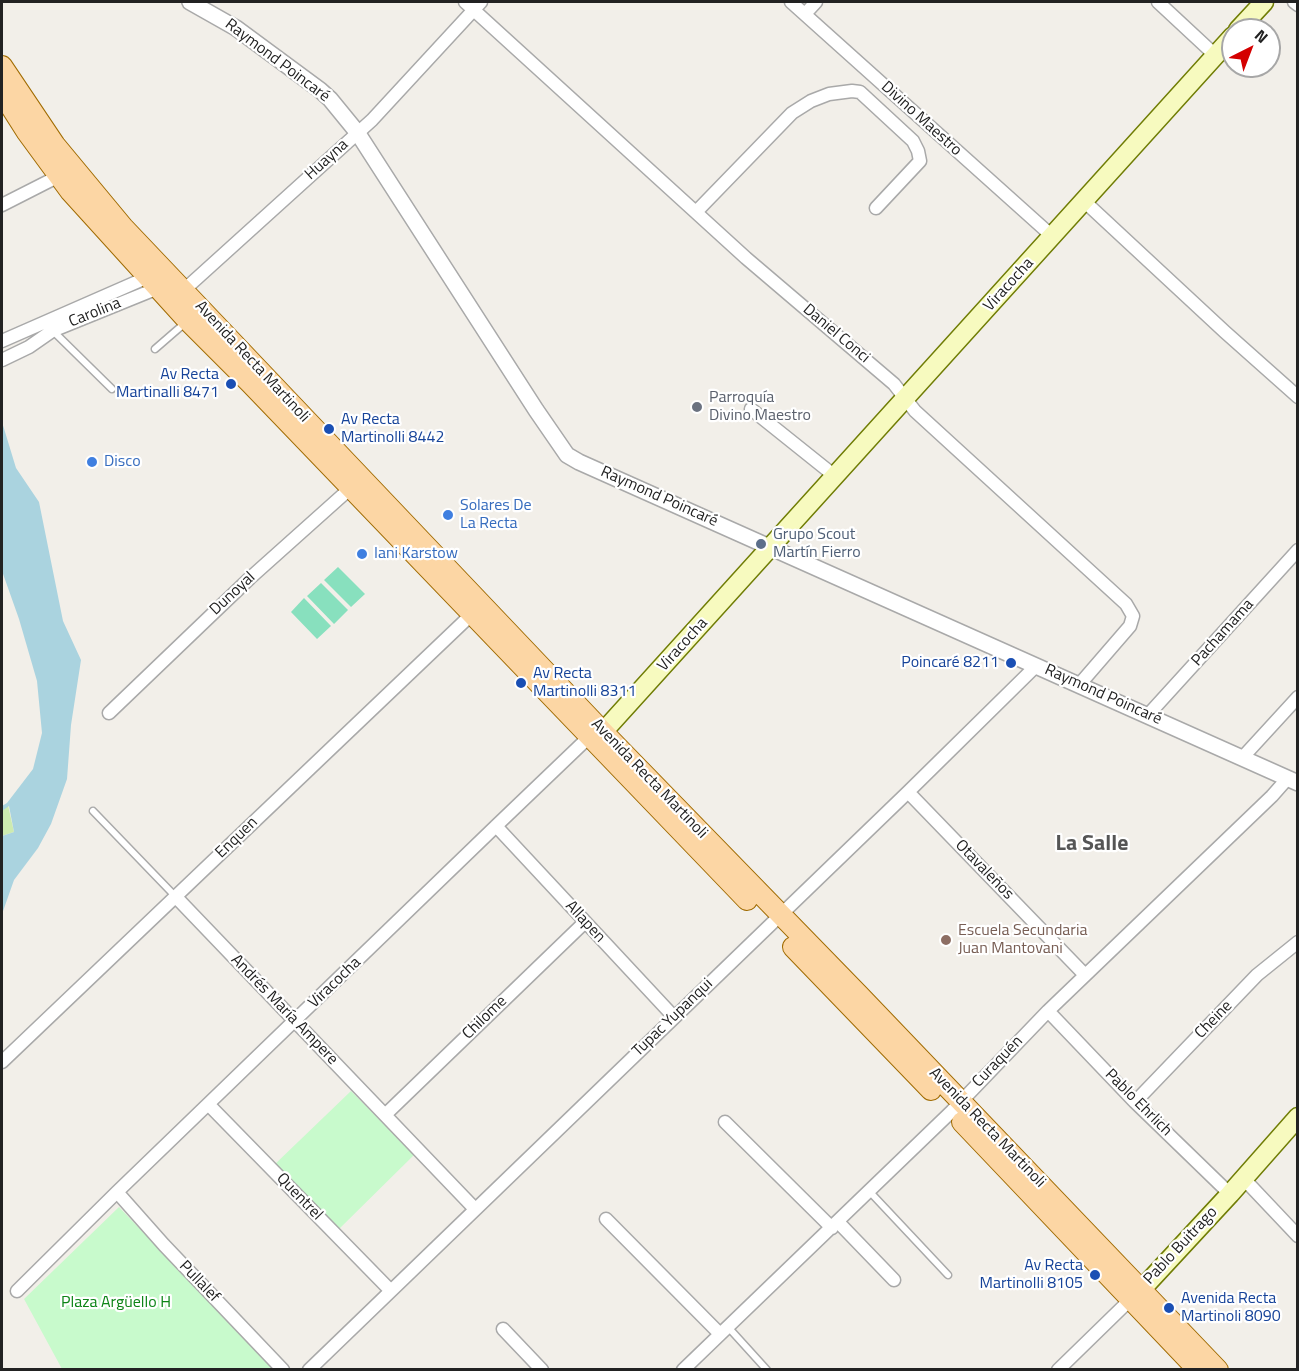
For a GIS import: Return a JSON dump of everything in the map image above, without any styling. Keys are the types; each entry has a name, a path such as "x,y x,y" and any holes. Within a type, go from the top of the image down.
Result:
{"main road":[{"path":"1249,18 1264,2"},
{"name":"Viracocha","path":"596,735 836,477 1221,49"},
{"name":"Avenida Recta Martinoli","path":"2,66 39,124 82,180 151,257 188,321 356,483 596,735 1137,1294 1218,1370"},
{"name":"Avenida Recta Martinoli","path":"2,93 59,176 99,224 236,345 472,614 596,735"},
{"name":"Pablo Buitrago","path":"1137,1294 1298,1117"},
{"name":"Avenida Recta Martinoli","path":"1137,1294 1198,1370"}],"street":[{"name":"Raymond Poincaré","path":"190,2 236,28 320,90 357,132 567,454 579,462 1292,781"},
{"name":"Divino Maestro","path":"791,2 1052,237"},
{"path":"805,14 816,2"},
{"path":"1158,2 1215,55"},
{"path":"1294,2 1298,5"},
{"name":"Huayna","path":"165,284 372,120 473,4"},
{"name":"Daniel Conci","path":"473,4 746,258 894,384 915,411 1126,604 1132,616 1130,626 1079,685"},
{"path":"696,212 792,112 829,94 852,91 860,92 913,141 918,151 920,162 876,208"},
{"path":"2,204 59,176"},
{"path":"1084,201 1298,397"},
{"name":"Carolina","path":"2,341 51,326 165,284"},
{"name":"Carolina","path":"3,360 29,347 51,326"},
{"path":"751,409 836,477"},
{"name":"Dunoyal","path":"109,713 250,578 356,483"},
{"name":"Pachamama","path":"1148,715 1298,550"},
{"name":"Enquen","path":"2,1062 472,614"},
{"name":"Tupac Yupanqui","path":"309,1370 1036,666"},
{"path":"1243,758 1298,697"},
{"name":"Viracocha","path":"17,1291 496,826 596,735"},
{"name":"Curaquén","path":"683,1370 870,1192 1085,975 1272,796 1292,781"},
{"name":"Otavaleños","path":"908,792 1085,975"},
{"name":"Allapen","path":"496,826 674,1017"},
{"name":"Andrés María Ampere","path":"175,896 475,1209"},
{"name":"Chilome","path":"386,1114 585,922"},
{"name":"Cheine","path":"1135,1102 1257,975 1298,942"},
{"name":"Pablo Ehrlich","path":"1048,1011 1135,1102 1230,1194"},
{"name":"Quentrel","path":"208,1104 390,1290"},
{"path":"725,1122 894,1280"},
{"path":"1244,1179 1298,1236"},
{"name":"Pullalef","path":"117,1192 283,1370"},
{"path":"606,1219 724,1331"},
{"name":"Pablo Buitrago","path":"1058,1370 1137,1294"},
{"path":"502,1329 542,1370"}],"lane":[{"path":"155,349 188,321"},
{"path":"51,326 112,389"},
{"name":"Andrés María Ampere","path":"93,811 175,896"},
{"path":"870,1192 948,1275"},
{"path":"724,1331 767,1370"}],"green space":[{"path":"338,567 365,594 351,607 324,580"},
{"path":"321,583 348,610 334,624 307,596"},
{"path":"304,598 331,626 317,639 291,612"},
{"path":"8,805 14,832 2,836 2,811"},
{"path":"351,1091 414,1155 337,1231 273,1166"},
{"name":"Plaza Argüello H","path":"119,1207 273,1369 62,1369 24,1299"}],"water":[{"path":"2,422 16,468 39,502 63,621 81,660 71,725 67,779 51,824 38,848 14,880 2,914 2,836 14,832 9,806 2,811 2,806 7,803 33,769 42,733 37,681 2,571"}],"place":[{"name":"Av Recta Martinalli 8471","path":"231,384"},
{"name":"Parroquía Divino Maestro","path":"697,407"},
{"name":"Av Recta Martinolli 8442","path":"329,429"},
{"name":"Disco","path":"92,462"},
{"name":"Solares De La Recta","path":"448,515"},
{"name":"Grupo Scout Martín Fierro","path":"761,544"},
{"name":"Iani Karstow","path":"362,554"},
{"name":"Poincaré 8211","path":"1011,663"},
{"name":"Av Recta Martinolli 8311","path":"521,683"},
{"name":"Escuela Secundaria Juan Mantovani","path":"946,940"},
{"name":"Av Recta Martinolli 8105","path":"1095,1275"},
{"name":"Avenida Recta Martinoli 8090","path":"1169,1308"}],"district":[{"name":"La Salle","path":"1092,845"}]}
